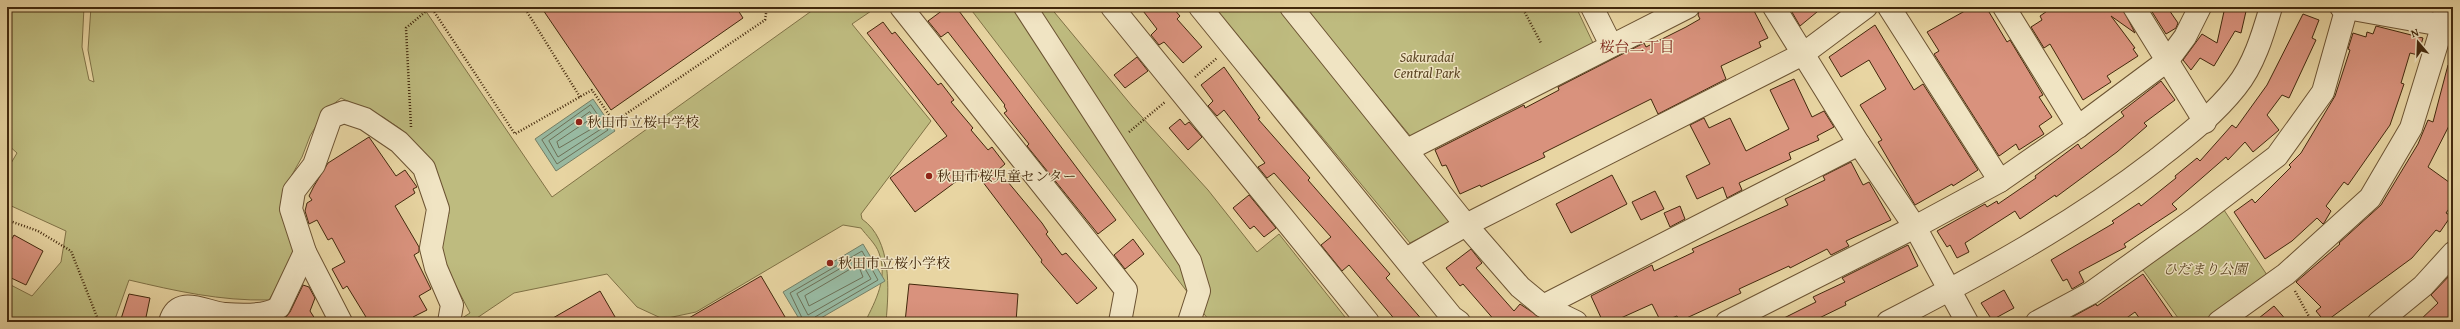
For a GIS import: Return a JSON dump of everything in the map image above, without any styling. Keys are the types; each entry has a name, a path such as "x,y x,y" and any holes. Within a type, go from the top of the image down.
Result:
{"street":[{"path":"901,7 1126,290 1120,322"},
{"path":"1025,7 1190,261 1199,291 1189,322"},
{"path":"1112,7 1338,288 1368,322"},
{"path":"1200,7 1452,317 1459,322"},
{"path":"1292,7 1466,225 1520,287 1543,306 1576,322"},
{"path":"1592,7 1612,45"},
{"path":"1407,150 1688,7"},
{"path":"1774,7 1859,144 1915,227 1951,290 1967,322"},
{"path":"1406,259 1466,225 1803,54 1866,7"},
{"path":"1889,7 2000,181"},
{"path":"2004,7 2078,127"},
{"path":"2134,7 2205,122"},
{"path":"1727,322 1915,227 2000,181 2078,127 2168,60 2185,37 2200,7"},
{"path":"1888,322 1951,290 2030,246 2112,192 2205,122 2237,86 2261,41 2271,7"},
{"path":"2037,322 2090,293 2193,220 2277,156 2323,92 2345,7 2447,19 2412,128 2370,198 2286,274 2219,322"},
{"path":"341,322 304,252 291,209 294,190 314,165 331,117 344,112 365,119 399,142 424,168 430,180 438,209 431,248 436,268 452,306 449,322"},
{"path":"1543,306 1859,144"},
{"path":"170,322 172,315 180,308 189,306 226,318 272,313 279,307 304,252"},
{"path":"2378,322 2423,286 2453,253"}],"path":[{"path":"412,118 406,28 431,7 515,134 592,90 614,122 765,20 767,7"},
{"path":"524,7 580,97"},
{"path":"1522,7 1541,43"},
{"path":"1114,144 1231,46"},
{"path":"7,220 38,231 71,251 99,322"},
{"path":"2286,274 2312,322"}],"green space":[{"path":"7,7 84,7 82,47 89,80 94,82 88,50 91,7 423,7 552,197 817,7 877,7 852,24 931,121 861,214 862,219 872,228 879,239 884,252 888,280 886,322 865,322 880,289 882,271 878,250 861,228 843,225 696,312 663,319 637,307 607,274 514,293 471,322 456,322 470,313 444,263 441,236 449,213 434,164 402,130 383,117 341,98 325,111 310,136 302,157 284,189 280,211 295,256 269,300 216,297 129,280 114,322 7,322 7,283 32,296 61,262 66,231 7,204 7,170 17,153 7,144"},
{"path":"969,7 1050,7 1132,106 1208,190 1257,252 1279,234 1349,322 1213,322 1208,319"},
{"path":"1214,7 1278,7 1451,222 1410,243"},
{"name":"Sakuradai Central Park","path":"1304,7 1576,7 1593,43 1412,138"},
{"name":"ひだまり公園","path":"2220,204 2269,278 2209,322 2181,322 2138,263"}],"water":[{"path":"593,99 615,131 556,171 535,139"},
{"path":"863,244 885,281 814,322 801,322 783,292"}],"building":[{"path":"541,7 736,7 743,18 611,110"},
{"path":"947,7 956,7 1116,220 1098,234 1027,146 1029,144 1004,113 1007,111 1004,106 1005,105 948,32 941,37 928,21"},
{"path":"1140,7 1172,7 1180,16 1177,19 1202,47 1183,63 1164,42 1159,45 1151,35 1157,29"},
{"path":"1700,7 1752,7 1768,38 1759,42 1761,47 1721,66 1726,79 1658,114 1651,99 1543,153 1545,157 1481,187 1480,185 1460,194 1446,165 1442,166 1435,150 1524,105 1525,108 1559,90 1558,87 1644,43 1646,47 1686,27 1700,19 1698,15"},
{"path":"1789,7 1823,7 1800,26"},
{"path":"1972,7 1986,7 2007,42 2010,40 2043,95 2039,97 2052,117 2039,126 2044,134 2019,150 2016,144 1999,156 1934,54 1939,51 1927,32"},
{"path":"2053,7 2122,7 2135,33 2111,16 2135,48 2133,49 2138,56 2107,76 2111,82 2083,100 2050,44 2044,48 2031,27 2042,20 2040,16"},
{"path":"2149,7 2167,7 2178,23 2176,28 2166,34"},
{"path":"2225,7 2247,7 2241,33 2235,31 2214,66 2200,58 2191,70 2183,60 2202,34 2217,43"},
{"path":"2303,14 2319,20 2312,38 2316,40 2289,98 2282,95 2267,115 2279,130 2253,152 2245,142 2228,160 2226,157 2172,204 2177,209 2124,244 2126,247 2079,272 2084,282 2072,289 2067,279 2063,281 2051,260 2114,223 2112,221 2139,203 2141,206 2176,178 2175,176 2197,158 2200,161 2232,125 2236,128 2267,85"},
{"path":"883,22 892,34 895,32 938,85 941,83 954,100 951,102 973,128 971,130 988,150 992,147 1005,164 998,170 1042,223 1048,232 1046,234 1062,255 1066,253 1097,288 1077,304 1041,262 1042,260 973,169 915,212 890,178 947,136 867,33"},
{"path":"1875,25 1914,90 1923,84 1978,170 1953,186 1952,184 1915,205 1878,142 1882,140 1860,105 1886,89 1869,60 1841,77 1829,57"},
{"path":"2376,26 2423,38 2418,55 2410,53 2401,83 2404,84 2390,125 2348,185 2344,182 2326,206 2331,211 2324,223 2323,224 2317,218 2292,241 2265,259 2234,212 2252,199 2255,203 2291,167 2289,165 2301,153 2335,96 2350,50 2348,49 2353,33 2366,37 2367,32 2373,34"},
{"path":"1137,57 1148,71 1125,88 1114,75"},
{"path":"2448,65 2453,65 2453,118 2428,167 2453,185 2453,203 2446,213 2451,216 2440,232 2436,230 2412,258 2325,322 2316,311 2321,307 2296,282 2340,244 2339,243 2381,205 2418,144 2428,120 2433,122"},
{"path":"1224,67 1260,118 1258,119 1310,178 1308,180 1390,274 1386,278 1424,322 1397,322 1349,265 1342,271 1321,245 1331,237 1274,173 1267,178 1258,167 1265,163 1224,110 1217,116 1208,106 1213,101 1201,85"},
{"path":"1794,79 1812,117 1824,111 1834,127 1817,136 1819,140 1789,153 1791,159 1739,183 1742,190 1727,198 1723,187 1697,199 1686,176 1710,164 1690,125 1704,118 1709,128 1730,118 1746,151 1789,129 1770,90"},
{"path":"2161,81 2175,100 2144,123 2147,126 2117,152 2056,197 2055,195 2020,219 2015,211 1965,243 1969,252 1957,258 1950,245 1947,247 1937,231 1985,204 1987,207 1997,201 1998,204 2036,178 2035,176 2078,144 2081,149 2124,116 2121,112"},
{"path":"1180,119 1185,125 1189,122 1202,137 1188,150 1169,128"},
{"path":"369,137 396,176 405,170 417,187 413,189 415,193 395,206 419,247 419,252 414,255 431,289 419,296 427,310 413,317 416,322 369,322 347,286 343,289 332,269 345,262 332,238 328,240 317,220 309,224 305,211 307,203 312,200 309,196 328,163"},
{"path":"1851,162 1863,185 1869,182 1891,220 1846,241 1849,246 1831,255 1827,249 1790,268 1789,266 1739,289 1741,293 1680,321 1677,316 1661,322 1652,304 1612,322 1603,322 1591,296 1652,265 1654,271 1694,252 1692,249 1788,205 1785,199 1825,180 1823,176"},
{"path":"1612,175 1627,204 1571,233 1556,204"},
{"path":"1655,191 1664,209 1641,220 1632,202"},
{"path":"1249,195 1276,228 1264,237 1254,226 1250,229 1233,208"},
{"path":"1680,206 1685,219 1670,227 1664,213"},
{"path":"14,235 43,251 26,285 7,276 7,248"},
{"path":"1133,239 1144,254 1125,269 1114,255"},
{"path":"1908,245 1918,266 1845,302 1846,305 1811,322 1776,322 1816,302 1813,297 1845,282 1842,278"},
{"path":"1471,249 1482,263 1476,268 1514,311 1520,304 1547,322 1496,322 1463,284 1460,286 1446,268"},
{"path":"2453,272 2453,319 2451,317 2446,322 2418,322 2438,303 2431,295"},
{"path":"2143,274 2176,322 2142,322 2135,312 2121,322 2063,322 2096,304 2097,306"},
{"path":"761,276 788,322 682,322"},
{"path":"909,284 1018,294 1016,322 905,322"},
{"path":"303,285 309,287 315,298 310,311 317,322 282,322 290,312"},
{"path":"2004,290 2014,308 1992,320 1981,303"},
{"path":"600,291 618,322 546,322"},
{"path":"129,294 150,298 145,322 120,322"},
{"path":"2274,306 2288,322 2254,322"}],"place":[{"name":"秋田市立桜中学校","path":"579,122"},
{"name":"秋田市桜児童センター","path":"929,176"},
{"name":"秋田市立桜小学校","path":"830,263"}],"district":[{"name":"桜台二丁目","path":"1637,47"}]}
